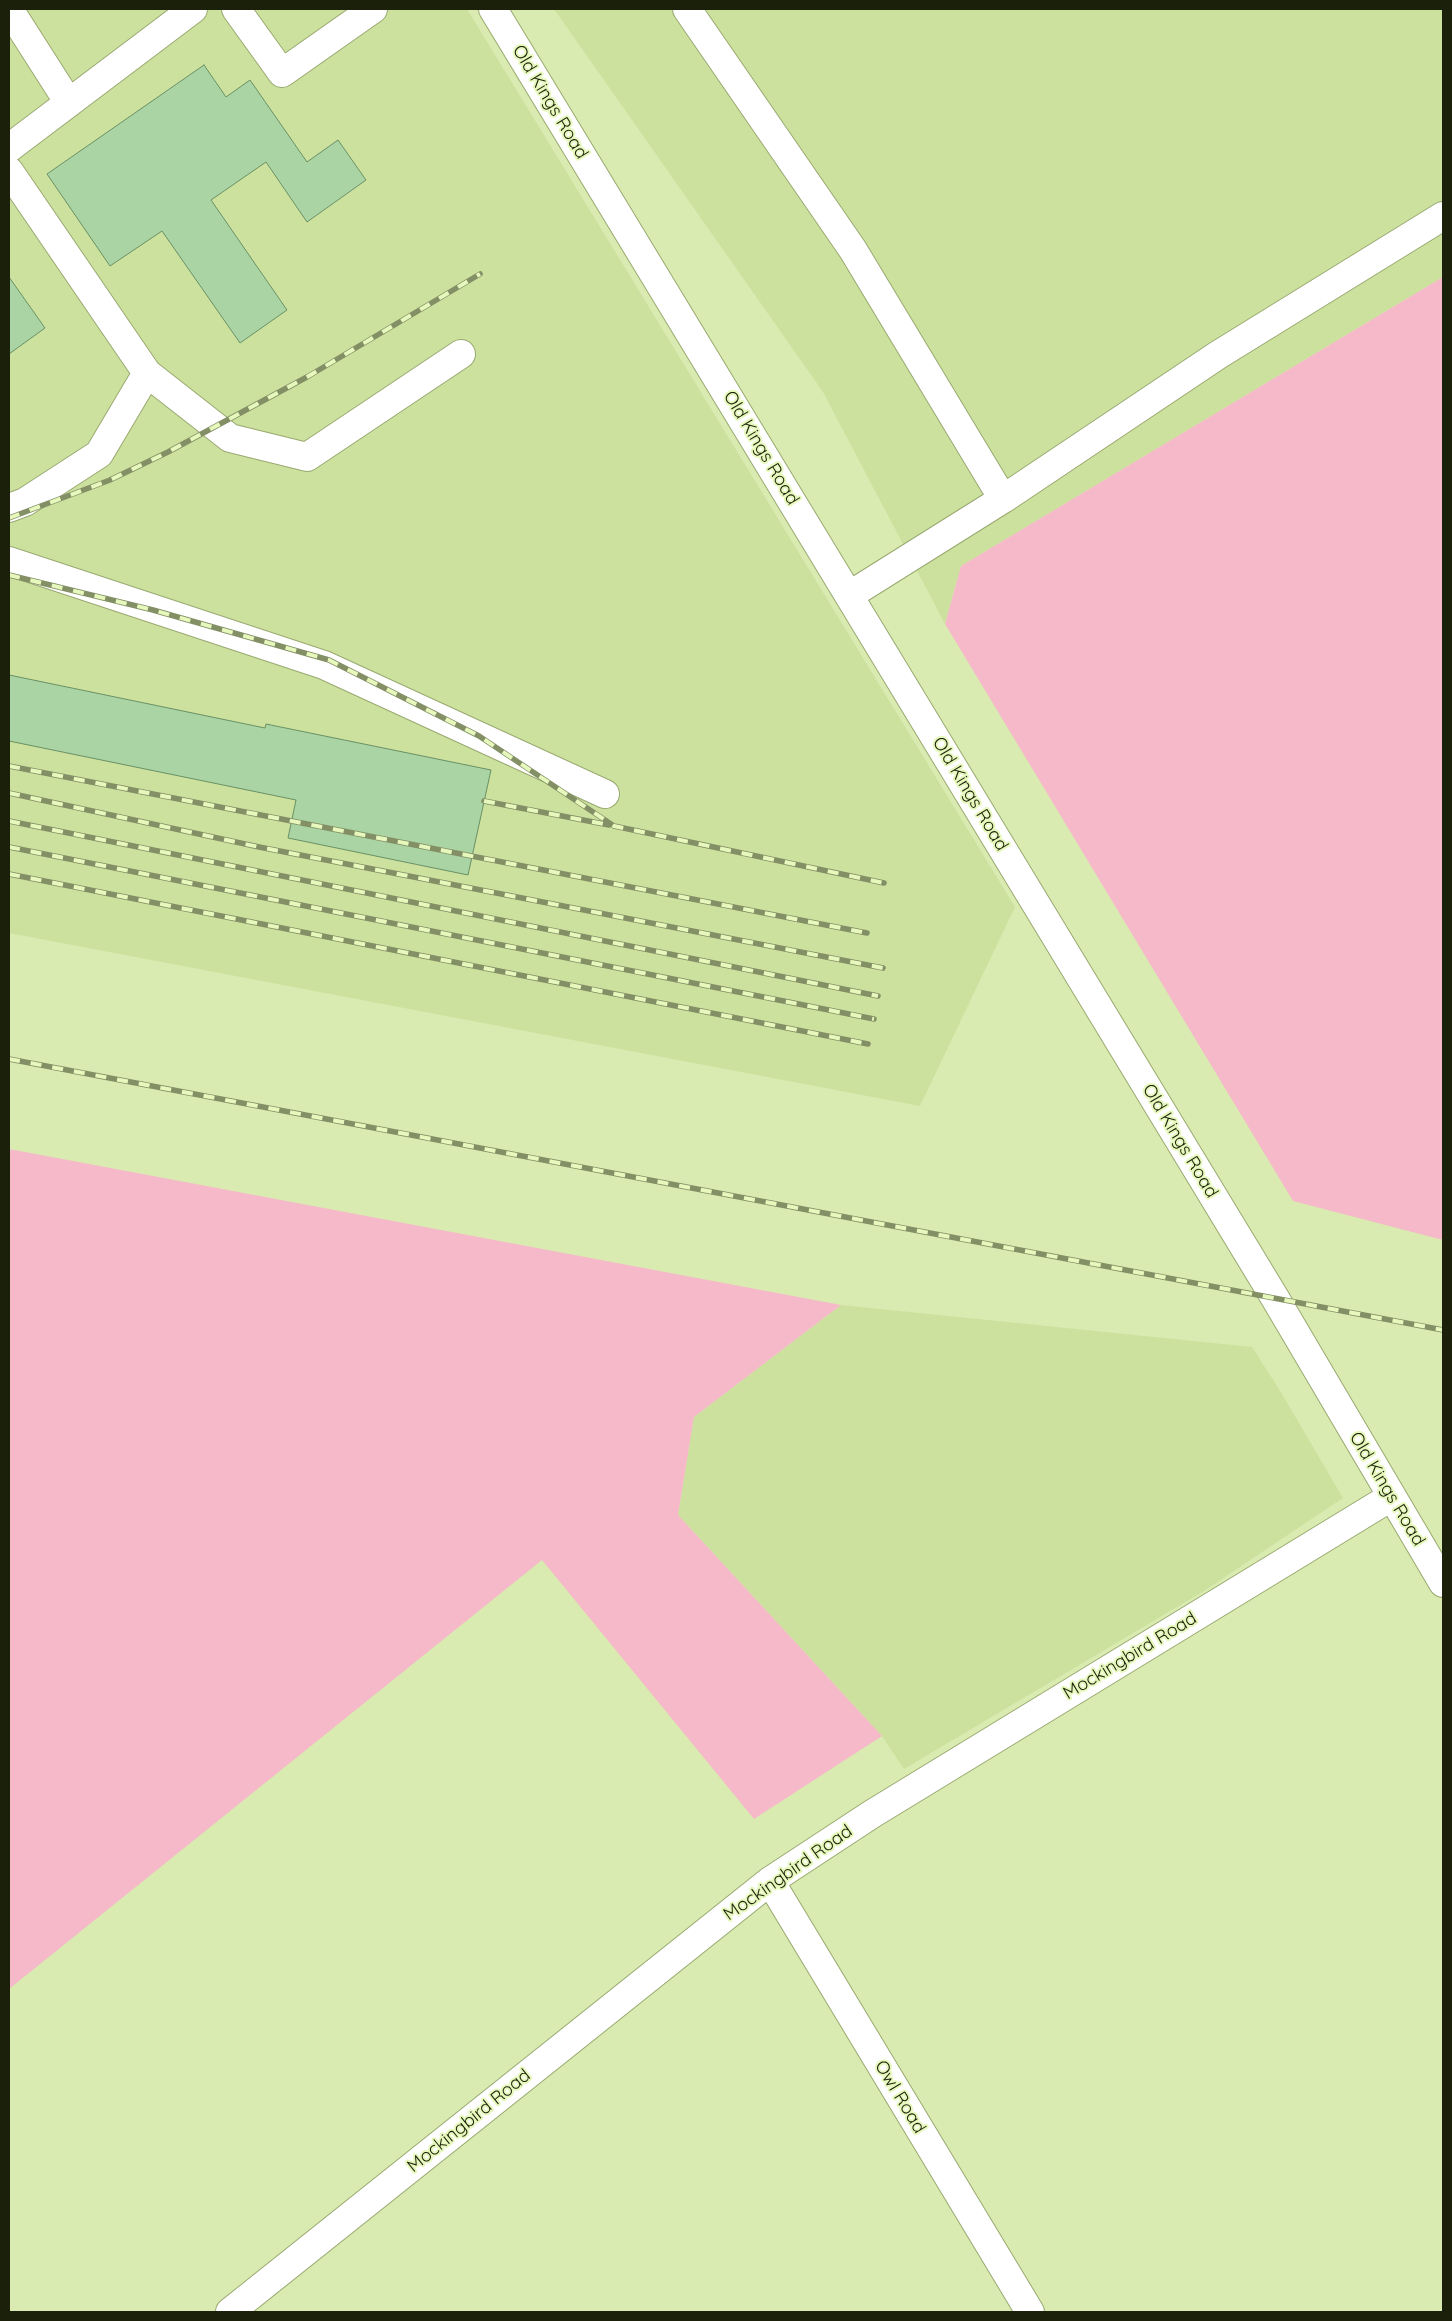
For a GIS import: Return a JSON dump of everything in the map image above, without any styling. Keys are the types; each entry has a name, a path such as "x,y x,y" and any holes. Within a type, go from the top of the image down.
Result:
{"street":[{"path":"9,9 69,103"},
{"path":"9,148 193,9"},
{"path":"236,9 282,73 373,9"},
{"name":"Old Kings Road","path":"493,9 1275,1298 1443,1583"},
{"path":"687,9 853,250 1003,499"},
{"path":"9,172 147,373 230,438 307,457 461,354"},
{"path":"850,595 1003,499 1218,355 1443,216"},
{"path":"9,508 25,502 99,454 147,373"},
{"path":"9,561 324,665 605,794"},
{"name":"Mockingbird Road","path":"230,2312 770,1881 872,1814 1391,1497"},
{"name":"Owl Road","path":"770,1881 1030,2312"}],"shaded area":[{"path":"9,9 467,9 1015,907 920,1106 9,933"},
{"path":"554,9 1443,9 1443,277 961,566 945,624 823,392"},
{"path":"1443,277 1443,1240 1293,1201 945,624 961,566"},
{"path":"9,1149 841,1305 694,1417 678,1515 882,1736 754,1819 542,1560 9,1989"},
{"path":"841,1305 1252,1347 1343,1498 1204,1591 904,1769 882,1736 678,1515 694,1417"}],"building":[{"path":"204,65 226,97 250,80 307,162 338,140 366,180 307,222 266,162 211,200 287,310 240,343 162,231 110,266 47,174"},
{"path":"9,277 45,328 9,354"},
{"path":"9,675 265,728 266,724 491,770 468,875 288,838 296,800 9,741"}],"railway":[{"path":"9,518 110,480 168,452 307,377 480,274"},
{"path":"9,575 153,610 329,660 479,736 614,826 884,883"},
{"path":"9,766 867,933"},
{"path":"9,793 259,847 883,968"},
{"path":"484,801 609,825"},
{"path":"9,821 878,996"},
{"path":"9,847 874,1019"},
{"path":"9,874 868,1044"},
{"path":"9,1059 1443,1330"}]}
